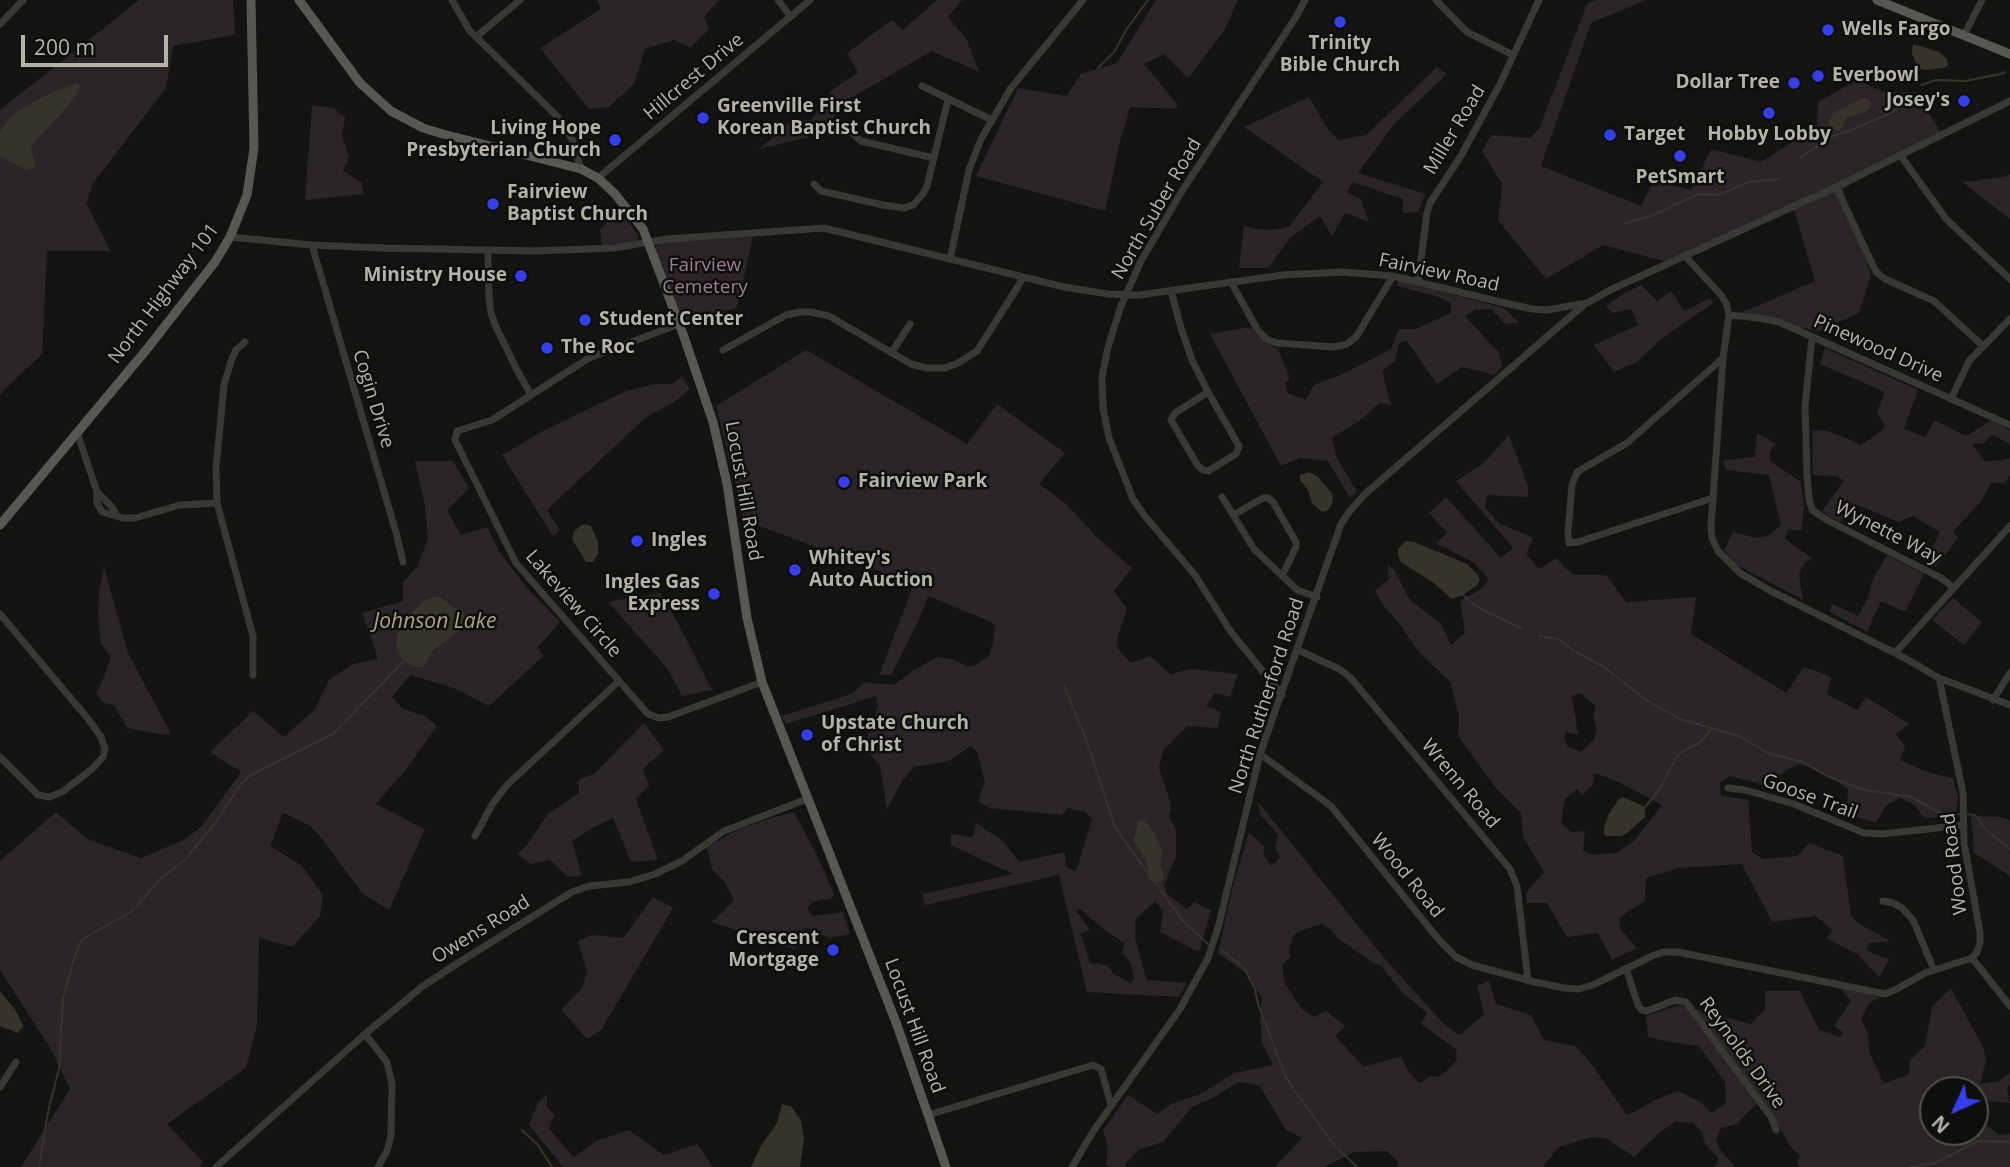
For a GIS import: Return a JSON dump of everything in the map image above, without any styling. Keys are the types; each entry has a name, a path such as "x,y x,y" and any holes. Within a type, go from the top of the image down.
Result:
{"main road":[{"name":"North Highway 101","path":"0,525 147,349 215,262 239,219 247,195 254,148 251,0"},
{"name":"Locust Hill Road","path":"299,0 360,83 380,103 403,119 443,135 581,169 598,178 643,229 705,395 719,444 747,618 762,682 897,1025 946,1167"},
{"path":"1877,0 2010,54"}],"street":[{"path":"0,24 23,0"},
{"path":"452,0 476,37 558,117 572,139 581,169"},
{"path":"476,37 520,0"},
{"path":"778,0 790,16"},
{"name":"Hillcrest Drive","path":"598,178 810,0"},
{"path":"950,259 974,155 1011,89 1083,0"},
{"name":"North Suber Road","path":"1282,695 1231,632 1195,575 1138,508 1115,456 1105,419 1102,377 1108,347 1125,295 1140,261 1305,0"},
{"path":"1436,0 1471,35 1513,55"},
{"name":"Miller Road","path":"1418,282 1430,203 1462,154 1539,0"},
{"path":"1964,35 1982,0"},
{"path":"922,86 992,120"},
{"path":"814,184 821,191 893,208 913,205 923,194 948,100"},
{"name":"Fairview Road","path":"230,237 312,245 488,251 580,250 632,246 667,239 824,228 1084,291 1125,295 1327,272 1360,273 1393,276 1532,309 1556,309 1587,303 1901,156 2010,101"},
{"path":"852,133 861,141 934,158"},
{"path":"1901,156 1946,219 2010,279"},
{"path":"1836,187 1876,272 1885,279 1934,301 1983,346"},
{"name":"Cogin Drive","path":"312,245 403,562"},
{"path":"488,251 491,313 531,395"},
{"path":"1685,256 1721,295 1729,315 1723,358 1713,498 1712,538 1718,551 1731,566 1769,590 1939,678 2010,705"},
{"path":"1231,282 1257,329 1266,339 1277,343 1334,347 1347,344 1356,337 1393,276"},
{"path":"723,350 779,319 805,312 828,316 911,364 927,368 950,366 969,358 982,345 1023,277"},
{"path":"1171,291 1186,344 1208,393 1239,446 1236,454 1208,471 1198,466 1171,420 1175,413 1208,393"},
{"name":"North Rutherford Road","path":"1072,1167 1111,1105 1180,1009 1208,958 1218,928 1260,754 1341,524 1356,502 1587,303"},
{"name":"Pinewood Drive","path":"1729,315 1772,320 2010,425"},
{"path":"1951,399 1965,366 2010,319"},
{"name":"Lakeview Circle","path":"679,324 589,358 492,420 457,431 455,440 516,563 646,712 659,718 668,717 762,682"},
{"path":"892,352 910,324"},
{"name":"Wynette Way","path":"1812,338 1805,405 1807,475 1812,510 1941,578 1954,588"},
{"path":"245,342 236,350 231,360 224,385 216,468 217,503 253,636 253,675"},
{"path":"1713,498 1569,543 1572,485 1577,472 1627,443 1723,358"},
{"path":"77,432 97,492 117,516 135,518 180,505 217,503"},
{"path":"1223,497 1252,547 1297,590 1317,597"},
{"path":"1233,515 1263,498 1273,502 1296,542 1282,576"},
{"path":"1895,653 2010,526"},
{"path":"0,614 89,720 106,749 103,757 92,769 62,792 49,797 38,795 0,757"},
{"name":"Wrenn Road","path":"1298,650 1350,677 1510,869 1517,886 1528,981"},
{"path":"1993,699 2010,673"},
{"name":"Wood Road","path":"1260,754 1331,806 1438,940 1451,953 1472,965 1528,981 1579,989 1658,954 1678,952 1882,994 1891,992 1918,976 1972,958 1979,948 1980,936 1967,867 1963,793 1939,678"},
{"path":"475,836 493,803 508,784 618,681"},
{"name":"Goose Trail","path":"1728,788 1794,804 1864,833 1882,834 1964,818"},
{"name":"Owens Road","path":"216,1167 365,1034 437,976 572,892 589,886 629,882 655,874 682,861 724,831 807,799"},
{"path":"1884,901 1902,908 1913,920 1934,970"},
{"path":"1972,958 2010,1006"},
{"name":"Reynolds Drive","path":"1626,968 1642,1010 1650,1010 1675,1000 1686,1002 1771,1117 1776,1130"},
{"path":"365,1034 387,1062 392,1084 391,1135 387,1151 378,1167"},
{"path":"0,1087 16,1062"},
{"path":"928,1115 1093,1065 1101,1069 1111,1105"}],"green space":[{"path":"139,0 233,0 235,35 173,46 166,88 94,182 86,203 111,251 47,251 42,354 0,394 0,110"},
{"path":"597,0 719,0 704,17 709,29 690,48 674,40 645,49 634,84 609,107 589,109 540,48 601,9"},
{"path":"937,0 964,0 948,17 967,40 979,72 932,51 844,102 822,134 759,149 794,119 811,120 833,89 858,73 847,53 892,20 903,30"},
{"path":"1156,0 1238,0 1224,31 1188,78 1164,54 1144,64 1178,105 1176,109 1130,107 1105,211 976,176 1018,88 1066,96 1081,74 1117,63"},
{"path":"1596,0 1646,0 1591,23 1541,166 1641,206 1654,180 1691,190 1711,149 1761,162 1817,126 1818,102 1857,80 1884,92 1916,92 1941,133 1843,189 1871,275 1859,313 1819,331 1734,316 1815,281 1793,207 1668,262 1603,245 1546,279 1498,220 1502,184 1482,151 1491,135 1530,138 1539,129 1587,4"},
{"path":"1437,67 1447,74 1394,124 1358,173 1425,194 1418,212 1403,213 1403,199 1353,182 1347,192 1361,200 1369,222 1345,213 1332,236 1320,216 1291,237 1268,268 1239,268 1244,227 1269,230 1289,227 1323,182 1244,127 1309,97 1329,131 1339,140 1366,135"},
{"path":"312,105 333,108 345,117 342,136 349,157 343,171 361,182 364,194 305,200"},
{"path":"2010,174 2010,219 1962,182 2005,177"},
{"path":"619,208 638,235 638,240 628,244 602,245 600,230"},
{"name":"Fairview Cemetery","path":"753,236 737,308 682,322 654,251 656,246 662,242"},
{"path":"1398,280 1504,308 1519,322 1506,324 1491,309 1475,310 1465,316 1499,353 1502,367 1493,376 1462,367 1437,384 1406,340 1399,344 1395,361 1382,371 1391,405 1379,403 1362,419 1332,438 1336,456 1357,492 1350,498 1328,461 1300,458 1281,466 1210,334 1250,327 1263,341 1278,349 1290,378 1285,383 1288,393 1306,400 1314,385 1391,349 1399,329 1415,329 1451,313 1451,303 1439,297 1397,286"},
{"path":"1641,285 1657,301 1671,291 1684,311 1710,298 1713,303 1661,339 1637,362 1614,372 1594,345 1638,325 1631,309 1612,313 1606,306"},
{"path":"1825,348 1918,390 1904,429 1925,437 1935,420 1966,436 1992,420 2010,430 2010,444 1992,435 1983,443 1972,444 1984,461 2010,458 2010,476 2004,483 1991,483 1980,503 1953,531 1958,538 1936,567 1925,560 1940,532 1913,516 1899,522 1852,503 1840,523 1822,511 1844,481 1836,476 1813,475 1812,430 1829,431 1861,445 1885,426 1877,412 1885,392 1820,364"},
{"path":"806,350 967,444 997,404 1065,453 1039,484 1065,503 1098,538 1132,568 1114,591 1127,609 1117,639 1118,649 1131,663 1150,656 1170,674 1191,669 1238,674 1230,697 1215,693 1206,706 1221,712 1218,728 1188,726 1163,750 1159,768 1171,804 1169,817 1176,829 1176,857 1164,885 1168,895 1187,909 1194,902 1211,910 1199,952 1160,932 1163,911 1155,901 1135,920 1135,939 1147,980 1187,983 1179,997 1087,992 1059,875 925,905 922,894 1013,874 951,845 951,834 973,837 976,823 1003,841 1019,862 1065,852 1066,867 1076,871 1092,819 1085,812 1068,808 1062,815 990,808 978,801 985,782 977,752 971,746 949,761 914,767 902,781 887,809 880,765 864,748 878,706 876,696 786,724 781,716 852,694 865,682 894,685 937,657 951,659 968,667 977,664 989,656 995,625 928,596 891,675 879,675 914,584 744,520 716,406","holes":["1079,908 1107,932 1125,943 1122,952 1131,964 1134,978 1131,983 1114,974 1107,965 1090,963 1081,934 1090,930 1076,911"]},
{"path":"682,377 690,389 673,403 646,417 547,510 560,530 553,536 502,455 543,431 626,391 655,384 672,384"},
{"path":"1757,433 1776,444 1770,451 1770,461 1801,482 1804,508 1801,530 1788,530 1785,539 1812,558 1805,562 1799,575 1803,600 1735,564 1724,550 1733,532 1756,538 1768,536 1781,525 1769,475 1726,470 1723,460 1755,457"},
{"path":"1509,435 1528,486 1528,497 1487,495 1485,507 1499,523 1533,538 1526,554 1539,569 1556,558 1573,575 1606,575 1626,602 1696,597 1691,634 1786,693 1804,667 1831,677 1827,694 1857,710 1866,697 1909,724 1896,734 1905,746 1900,760 1930,773 1953,778 1958,797 1955,817 1924,818 1915,805 1900,798 1886,805 1876,823 1847,814 1848,789 1826,774 1800,764 1785,771 1768,786 1730,776 1719,783 1722,796 1748,800 1752,852 1763,859 1798,856 1809,843 1843,856 1851,916 1859,924 1890,941 1869,943 1866,950 1889,960 1879,977 1857,954 1826,938 1833,931 1816,916 1772,922 1742,864 1679,868 1646,878 1645,901 1625,913 1619,920 1620,929 1637,948 1612,960 1598,933 1567,937 1547,903 1527,903 1526,893 1544,872 1523,837 1521,813 1496,788 1458,736 1459,716 1450,682 1418,651 1375,591 1389,579 1388,565 1394,569 1409,599 1442,625 1451,645 1465,633 1460,601 1481,589 1489,579 1473,562 1436,543 1447,533 1429,513 1446,497 1501,558 1513,548 1456,481 1483,464","holes":["1580,693 1596,706 1593,717 1597,729 1594,740 1581,752 1568,747 1564,738 1566,732 1578,735 1572,696","1595,773 1621,783 1662,805 1634,841 1616,853 1591,855 1583,850 1585,831 1571,832 1561,823 1565,799 1577,789 1582,795 1592,786"]},
{"path":"415,461 453,461 469,488 447,510 461,535 487,527 498,550 527,588 560,622 538,647 543,656 489,706 454,688 410,675 392,697 403,709 425,716 437,726 404,772 376,804 425,829 389,910 362,893 310,826 283,813 270,846 301,865 323,895 320,916 292,947 259,938 257,1025 246,1068 167,1124 203,1162 199,1167 21,1167 70,1089 52,1051 0,970 0,861 56,812 87,839 141,858 184,840 202,826 241,772 210,752 253,711 284,737 315,709 329,680 353,664 378,659 362,613 403,601 403,582 417,567 428,539 425,506"},
{"path":"1887,555 1924,574 1905,612 1881,601 1867,632 1830,612 1832,604 1858,616 1869,596 1872,581"},
{"path":"104,567 128,653 171,734 127,728 114,705 104,703 96,694 111,657 101,644 98,614"},
{"path":"660,593 712,690 682,696 667,668 608,602"},
{"path":"1953,598 1982,622 1964,645 1932,620"},
{"path":"644,723 664,750 643,769 649,786 636,799 658,860 631,862 613,818 572,841 582,876 568,877 550,860 531,864 517,854 527,845 548,814 579,793 578,780 594,774"},
{"path":"1258,802 1385,959 1444,1024 1459,1035 1484,1015 1477,986 1489,980 1496,1004 1531,1015 1544,1040 1575,1046 1590,1062 1627,1115 1678,1091 1700,1102 1712,1113 1726,1103 1725,1082 1699,1046 1648,1037 1646,1016 1680,1005 1751,1024 1765,1009 1765,991 1800,991 1819,1030 1840,1037 1843,1032 1834,1026 1851,1001 1841,989 1851,989 1880,998 1870,1002 1861,1019 1868,1034 1869,1051 1884,1084 1909,1074 1910,1060 1925,1046 1932,1007 1951,988 1984,1049 1986,1060 1982,1076 1919,1076 1919,1146 1989,1146 1989,1127 1999,1135 2010,1134 2010,1167 1799,1167 1797,1161 1800,1156 1791,1147 1767,1107 1757,1103 1737,1124 1721,1128 1716,1140 1733,1167 1714,1167 1719,1158 1705,1144 1702,1132 1693,1123 1676,1121 1634,1157 1606,1138 1591,1137 1559,1147 1544,1167 1398,1167 1397,1160 1386,1151 1354,1152 1324,1167 1275,1167 1302,1138 1286,1130 1259,1085 1238,1082 1191,1108 1163,1142 1140,1149 1126,1163 1126,1167 1110,1167 1106,1164 1108,1147 1103,1130 1128,1095 1157,1114 1171,1104 1200,1094 1235,1073 1273,1065 1262,1043 1262,998 1246,973 1218,953 1234,882 1249,832 1265,847 1263,854 1271,866 1280,858 1275,847 1278,835 1260,814","holes":["1322,924 1339,939 1381,966 1403,993 1427,1013 1421,1024 1456,1049 1457,1061 1439,1077 1430,1076 1420,1083 1408,1071 1401,1056 1364,1067 1335,1036 1345,1026 1326,1011 1314,1017 1301,1008 1285,984 1282,964 1290,958 1289,948 1294,935"]},
{"path":"794,812 819,859 834,895 830,899 813,901 807,909 813,916 843,912 850,934 829,938 805,927 794,949 712,922 734,900 724,881 712,869 707,847 735,831"},
{"path":"1971,816 2002,817 2010,821 2010,876 1974,853"},
{"path":"653,897 673,908 601,1030 587,1039 561,1010 582,988 587,971 578,941 593,935 623,938"},
{"path":"2010,1073 2010,1085 2007,1089 2010,1103 1989,1101 1989,1083 1999,1081"},
{"path":"547,1095 547,1107 554,1114 549,1129 574,1157 596,1141 629,1130 664,1155 697,1144 713,1167 563,1167 529,1125 538,1102"}],"water":[{"path":"1913,44 1939,52 1947,59 1948,65 1944,68 1924,70 1918,68 1912,54"},
{"path":"76,83 80,85 79,91 73,100 34,143 31,149 35,163 33,168 26,170 0,156 0,132 9,119 51,93"},
{"path":"1862,98 1870,99 1871,107 1866,112 1847,118 1840,130 1831,131 1828,122 1833,113"},
{"path":"1309,472 1317,476 1331,492 1332,504 1328,510 1322,512 1312,503 1308,490 1300,480 1300,475"},
{"path":"583,524 591,526 598,542 598,554 593,562 586,562 572,539 574,531"},
{"path":"1406,541 1467,564 1480,580 1463,595 1452,599 1434,583 1401,562 1398,549"},
{"name":"Johnson Lake","path":"440,597 454,608 461,609 468,618 459,631 433,650 422,667 415,667 404,661 396,648 397,635 405,619 425,600"},
{"path":"1623,797 1645,807 1645,817 1621,836 1606,836 1604,828 1609,814"},
{"path":"1145,820 1162,850 1164,879 1160,882 1153,882 1149,878 1146,860 1133,840 1139,821"},
{"path":"0,991 22,1023 23,1027 18,1033 0,1026"},
{"path":"782,1104 792,1107 801,1121 804,1138 800,1167 751,1167 777,1123"}],"waterway":[{"path":"1098,68 1115,51 1126,30 1148,0"},
{"path":"1922,85 1936,80 1965,81 2005,72"},
{"path":"1800,158 1830,137 1893,112 1911,95"},
{"path":"1623,224 1651,216 1698,194 1718,195 1749,182 1780,179"},
{"path":"1463,595 1483,610 1521,628"},
{"path":"1539,636 1558,639 1604,667 1646,700 1680,719 1739,736 1770,754 1803,762 1825,775 1864,790 1911,797 1942,814 1960,814"},
{"path":"39,1167 48,1112 59,1069 63,998 80,943 129,913 159,880 186,859 249,776 333,734 404,661"},
{"path":"1064,686 1086,739 1115,827 1149,875"},
{"path":"1645,807 1659,790 1680,753 1698,744 1711,730"},
{"path":"1965,814 1975,815 1986,830 2010,849"},
{"path":"1155,882 1182,920 1208,944"},
{"path":"1221,949 1244,968 1255,989 1258,1004 1292,1087 1334,1145 1357,1167"},
{"path":"522,1130 537,1144 552,1167"},
{"path":"1910,1167 1935,1163 1978,1141 2010,1142"}],"place":[{"name":"Trinity Bible Church","path":"1340,22"},
{"name":"Wells Fargo","path":"1828,30"},
{"name":"Everbowl","path":"1818,76"},
{"name":"Dollar Tree","path":"1794,83"},
{"name":"Josey's","path":"1964,101"},
{"name":"Hobby Lobby","path":"1769,113"},
{"name":"Greenville First Korean Baptist Church","path":"703,118"},
{"name":"Target","path":"1610,135"},
{"name":"Living Hope Presbyterian Church","path":"615,140"},
{"name":"PetSmart","path":"1680,156"},
{"name":"Fairview Baptist Church","path":"493,204"},
{"name":"Ministry House","path":"521,276"},
{"name":"Student Center","path":"585,320"},
{"name":"The Roc","path":"547,348"},
{"name":"Fairview Park","path":"844,482"},
{"name":"Ingles","path":"637,541"},
{"name":"Whitey's Auto Auction","path":"795,570"},
{"name":"Ingles Gas Express","path":"714,594"},
{"name":"Upstate Church of Christ","path":"807,735"},
{"name":"Crescent Mortgage","path":"833,950"}]}
